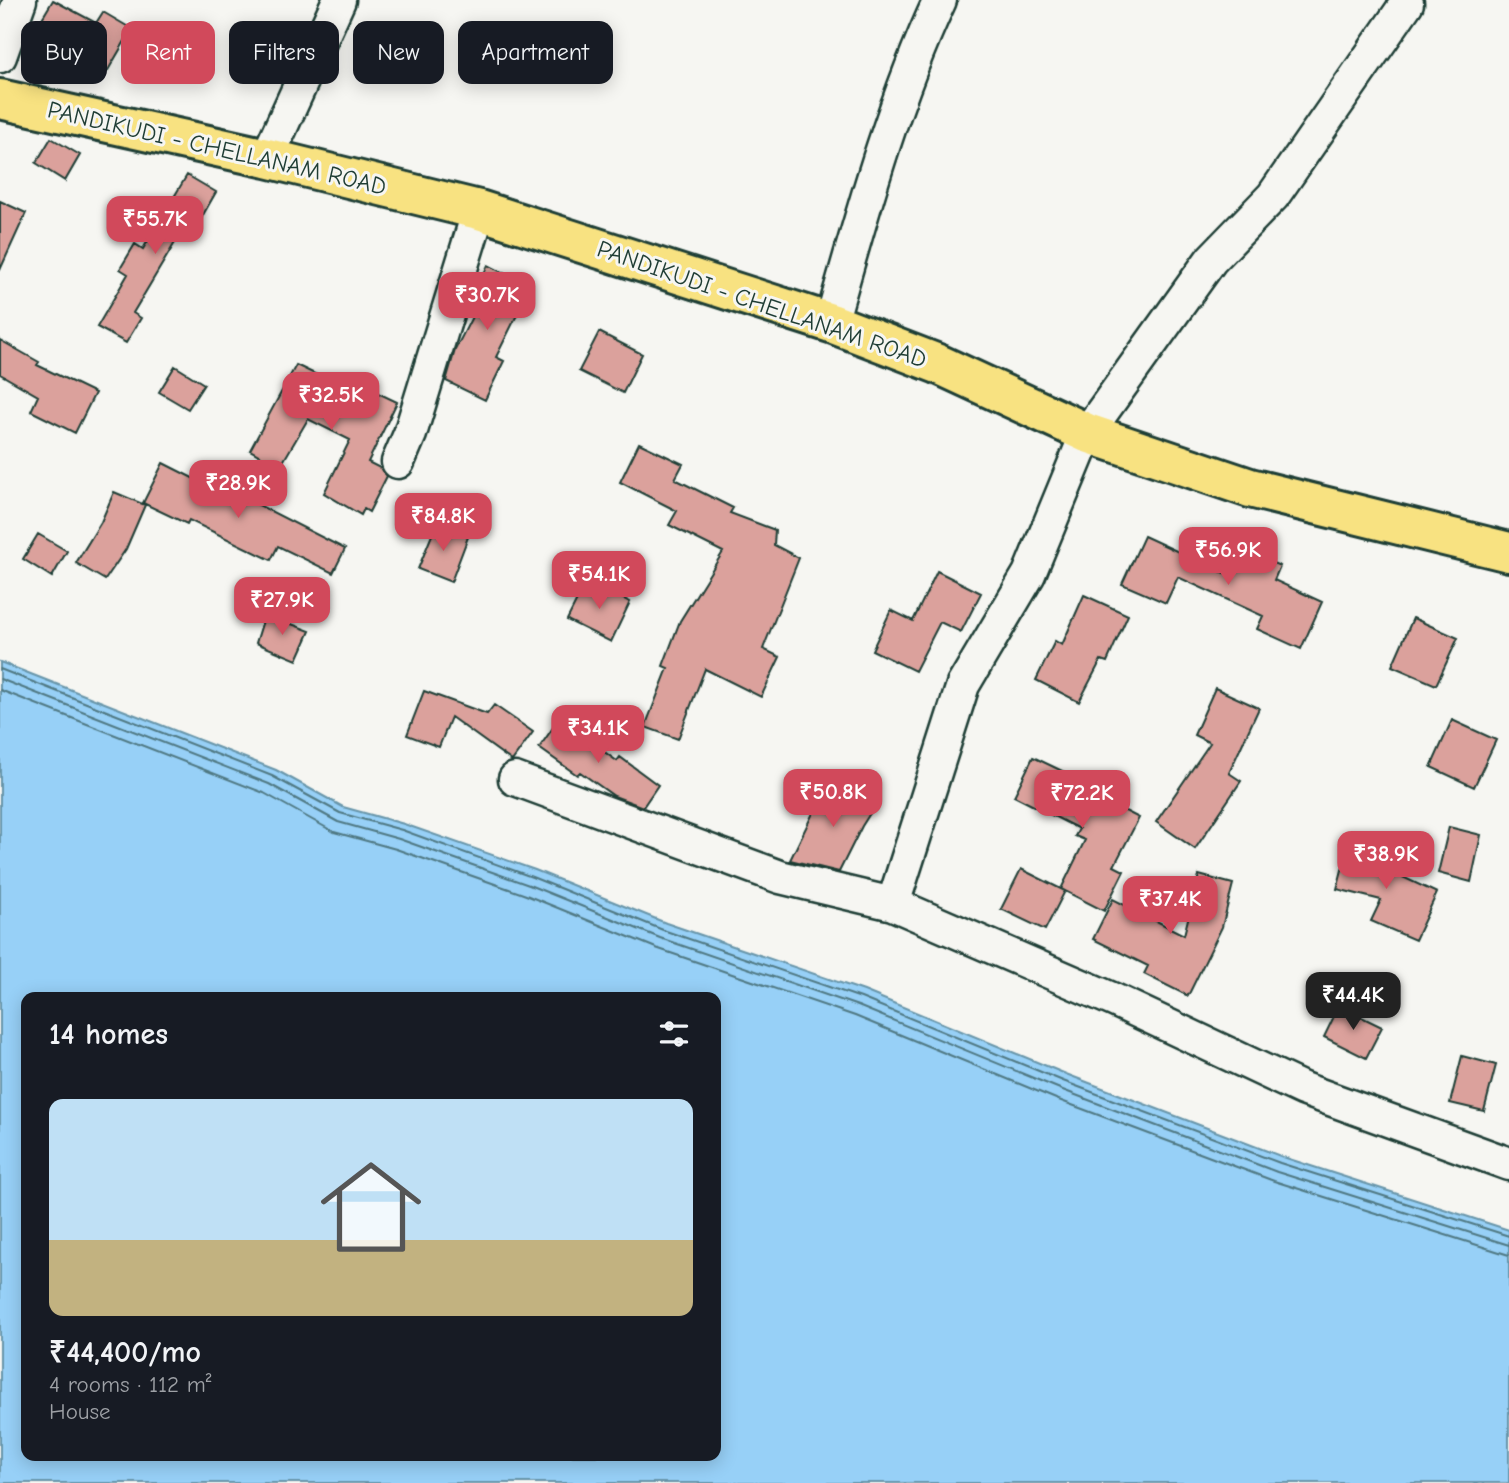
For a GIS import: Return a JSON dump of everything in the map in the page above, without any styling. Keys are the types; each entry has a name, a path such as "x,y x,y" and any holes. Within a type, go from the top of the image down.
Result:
{"main road":[{"name":"PANDIKUDI - CHELLANAM ROAD","path":"0,99 267,158 479,210 831,323 938,364 1087,433 1250,488 1509,552"}],"street":[{"path":"0,56 20,0"},
{"path":"267,158 339,0"},
{"path":"831,323 864,205 923,37 940,0"},
{"path":"893,904 963,685 1029,574 1087,433 1211,260 1273,196 1407,2"},
{"path":"398,461 410,434 479,210"},
{"path":"515,779 780,877 893,904 1114,1000 1303,1089 1509,1164"}],"water":[{"path":"0,662 276,770 343,807 404,824 535,870 666,923 864,991 1066,1074 1283,1157 1509,1230 1509,1483 0,1483"}],"building":[{"path":"53,0 92,21 40,21"},
{"path":"103,12 121,23 121,48 107,72 107,21 97,21"},
{"path":"51,138 80,155 65,181 36,163"},
{"path":"187,175 216,192 191,236 182,231 133,313 141,318 126,343 97,327 128,274 120,269 135,244 143,249"},
{"path":"0,201 26,213 0,270"},
{"path":"488,265 531,287 496,357 504,361 485,400 446,381 455,350 476,309 469,305"},
{"path":"599,332 642,354 623,393 579,371"},
{"path":"0,340 39,362 37,365 95,393 75,433 31,411 38,396 0,374"},
{"path":"296,365 348,390 353,381 397,402 368,462 382,469 387,476 369,512 364,509 361,515 324,493 350,440 308,419 280,467 250,450"},
{"path":"175,366 204,384 188,409 159,392"},
{"path":"639,443 683,464 675,479 733,508 730,513 775,530 774,545 799,558 763,649 780,657 761,697 705,669 678,739 645,727 668,668 663,666 680,621 723,552 669,525 677,511 620,482"},
{"path":"163,463 244,504 247,499 345,549 333,573 278,546 271,560 189,520 187,524 143,503"},
{"path":"114,492 145,505 126,549 105,580 76,563 101,522"},
{"path":"436,525 468,537 451,582 418,569"},
{"path":"38,534 67,551 52,577 23,559"},
{"path":"1144,536 1224,573 1236,547 1280,566 1274,580 1322,602 1301,649 1257,629 1263,616 1178,577 1166,603 1122,584"},
{"path":"937,571 981,593 961,632 940,622 915,671 872,650 891,610 913,621"},
{"path":"587,580 630,602 611,642 567,620"},
{"path":"1084,595 1128,615 1107,662 1101,660 1079,702 1036,680 1055,641 1062,645"},
{"path":"265,614 310,631 297,660 256,643"},
{"path":"1413,618 1458,638 1436,685 1392,666"},
{"path":"1215,688 1259,708 1229,773 1241,781 1195,849 1156,822 1210,743 1194,735"},
{"path":"424,691 487,714 494,705 533,732 512,761 451,717 439,747 407,735"},
{"path":"559,719 617,761 620,757 658,785 643,807 614,796 580,772 577,775 539,748"},
{"path":"1452,720 1496,740 1474,787 1431,767"},
{"path":"1033,757 1077,778 1074,785 1139,818 1114,866 1124,871 1104,911 1061,889 1085,840 1075,836 1079,829 1014,796"},
{"path":"835,780 874,807 839,872 790,860 815,809"},
{"path":"1449,827 1481,835 1471,882 1438,873"},
{"path":"1349,843 1383,852 1379,866 1437,893 1415,940 1371,921 1381,900 1337,889"},
{"path":"1021,869 1065,891 1045,930 1001,909"},
{"path":"1199,875 1233,884 1222,927 1188,996 1144,974 1148,966 1093,939 1113,899 1184,935"},
{"path":"1339,1006 1382,1027 1366,1058 1324,1037"},
{"path":"1462,1056 1496,1065 1484,1111 1450,1103"}]}
